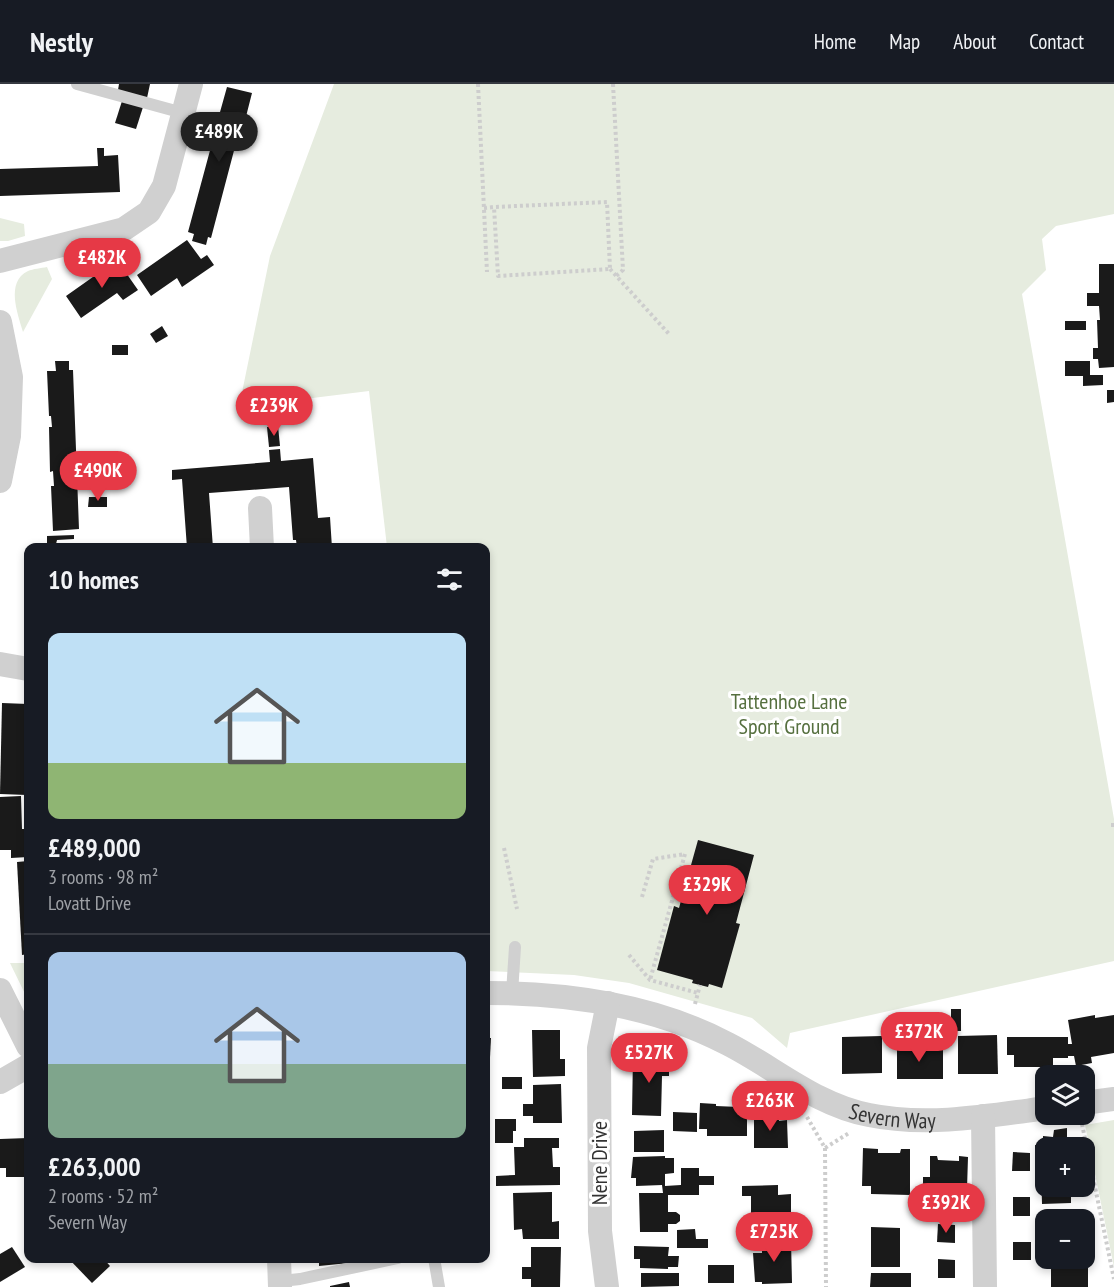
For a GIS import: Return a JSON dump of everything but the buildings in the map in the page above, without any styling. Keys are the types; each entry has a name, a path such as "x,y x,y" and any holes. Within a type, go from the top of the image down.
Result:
{"street":[{"path":"0,261 124,229 149,212 164,186 191,84"},
{"path":"0,322 11,377 9,436 0,481"},
{"path":"260,508 262,543"},
{"path":"0,664 24,668"},
{"path":"0,990 24,1038"},
{"name":"Severn Way","path":"490,993 570,997 608,1003 685,1024 729,1044 798,1087 836,1105 869,1115 920,1120 983,1116 1035,1109"},
{"name":"Nene Drive","path":"607,1287 600,1232 598,1048 608,1003"},
{"path":"0,1082 24,1068"},
{"path":"1095,1108 1114,1099"},
{"path":"983,1116 985,1287"}],"lane":[{"path":"77,84 183,113"},
{"path":"512,993 515,947"},
{"path":"280,1275 300,1280 376,1263"},
{"path":"435,1263 438,1287"}],"path":[{"path":"478,84 486,272"},
{"path":"613,84 623,270 616,276"},
{"path":"483,208 607,202 610,269 669,334"},
{"path":"494,207 498,276 610,269"},
{"path":"504,848 518,909"},
{"path":"642,897 653,859 685,854 650,980"},
{"path":"629,955 650,980 698,993"},
{"path":"694,1004 700,985"},
{"path":"803,1111 825,1148 826,1287"},
{"path":"1085,1125 1114,1279"},
{"path":"825,1148 851,1131"}],"green space":[{"name":"Tattenhoe Lane Sport Ground","path":"334,84 1114,84 1114,214 1056,226 1042,239 1046,270 1022,294 1114,819 1114,961 790,1033 787,1048 752,1018 629,983 574,975 490,971 490,543 387,543 369,391 239,407 270,256"},
{"path":"0,218 24,224 25,236 0,241"},
{"path":"47,267 52,279 23,332 16,308 17,283 28,271"},
{"path":"10,963 24,963 24,992"},
{"path":"1114,1120 1114,1267 1095,1174 1095,1137 1087,1137 1085,1125"}]}
